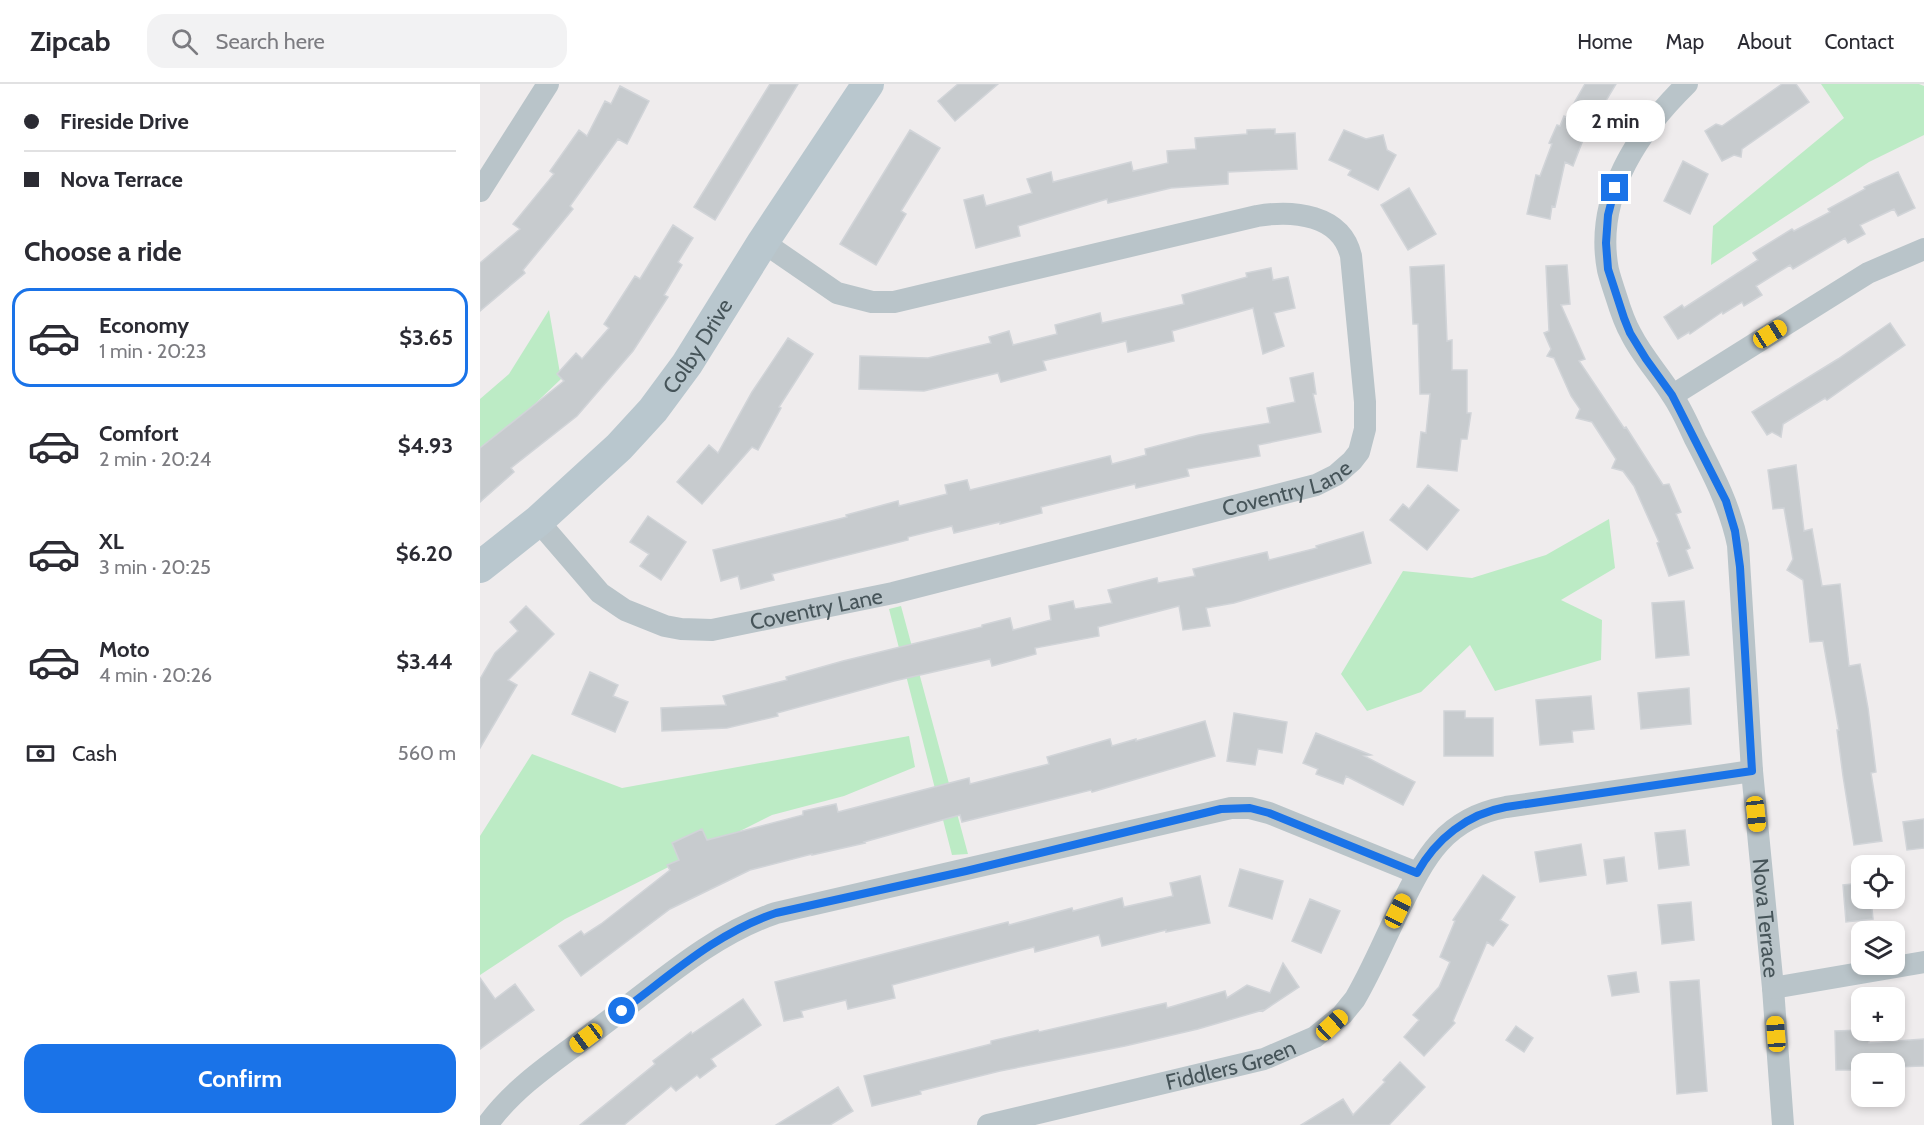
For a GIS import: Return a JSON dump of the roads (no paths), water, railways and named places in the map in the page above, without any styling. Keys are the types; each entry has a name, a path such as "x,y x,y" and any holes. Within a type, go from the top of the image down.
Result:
{"street":[{"path":"480,191 548,84"},
{"name":"Colby Drive","path":"480,567 538,521 619,447 653,410 687,364 763,243 868,84"},
{"name":"Nova Terrace","path":"1687,84 1662,109 1630,154 1611,199 1606,243 1608,269 1630,333 1672,395 1726,501 1735,531 1740,567 1752,771 1773,988 1783,1125"},
{"name":"Coventry Lane","path":"538,521 600,592 625,610 665,626 696,630 720,629 893,593 1316,485 1343,470 1359,452 1363,442 1365,402 1352,256 1339,232 1328,223 1311,216 1287,212 1257,216 894,302 872,302 837,293 763,243"},
{"path":"1672,395 1868,273 1924,249"},
{"name":"Fiddlers Green","path":"988,1125 1264,1059 1315,1037 1342,1016 1355,999 1428,855 1443,837 1470,819 1506,807 1752,771"},
{"path":"487,1125 504,1104 532,1078 713,943 747,924 776,913 1231,808 1250,808 1269,813 1417,873"},
{"path":"1773,988 1924,963"}]}
